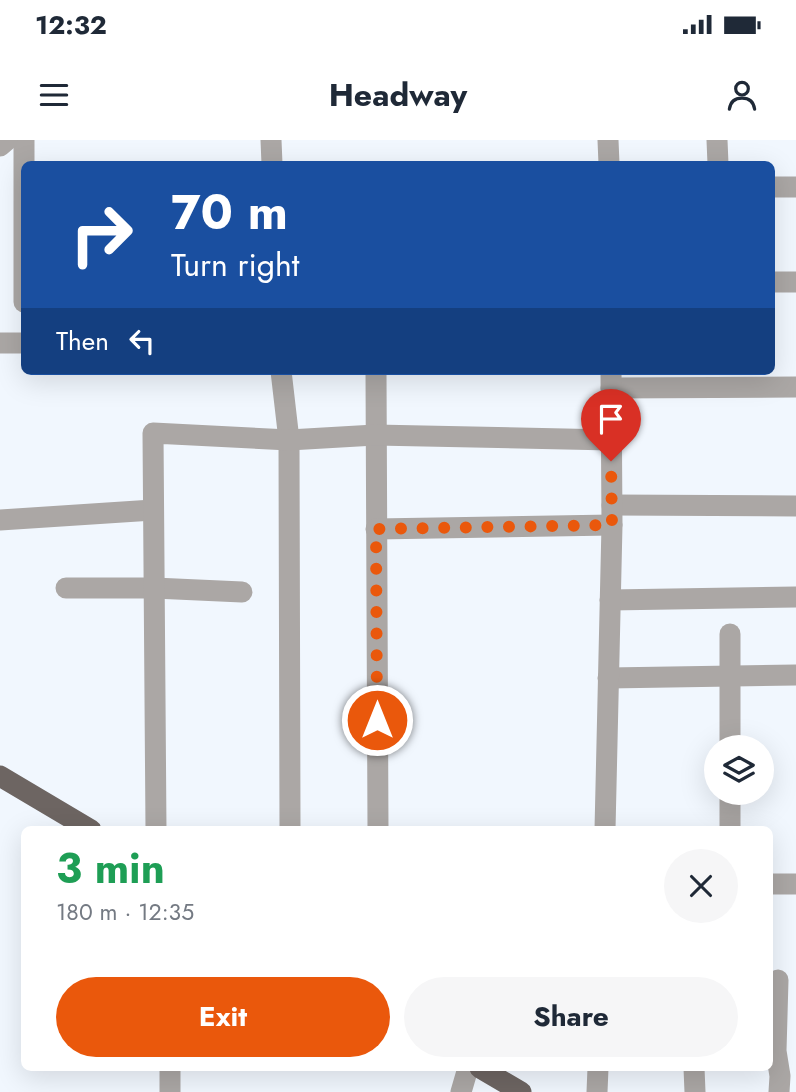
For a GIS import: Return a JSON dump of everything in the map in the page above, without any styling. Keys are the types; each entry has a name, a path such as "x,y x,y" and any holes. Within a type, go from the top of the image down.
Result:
{"main road":[{"path":"0,776 84,826"},
{"path":"485,1071 521,1092"}],"street":[{"path":"0,146 7,140"},
{"path":"24,140 24,161"},
{"path":"271,140 272,161"},
{"path":"608,140 609,161"},
{"path":"717,140 718,161"},
{"path":"775,187 796,187"},
{"path":"775,282 796,282"},
{"path":"0,343 21,343"},
{"path":"281,375 289,440 290,826"},
{"path":"376,375 378,826"},
{"path":"605,826 612,515 611,379 727,379 796,387"},
{"path":"156,826 153,433 289,440 375,435 611,440"},
{"path":"376,529 796,506"},
{"path":"0,520 153,510"},
{"path":"66,588 242,592"},
{"path":"610,600 796,597"},
{"path":"730,634 730,735"},
{"path":"608,678 796,675"},
{"path":"730,805 730,826"},
{"path":"773,884 796,884"},
{"path":"779,1092 780,1076 776,1051 781,980"},
{"path":"170,1071 170,1092"},
{"path":"461,1092 467,1071"},
{"path":"597,1092 598,1071"},
{"path":"694,1071 695,1092"}],"route":[{"path":"377,720 376,529 612,525 611,461"}]}
